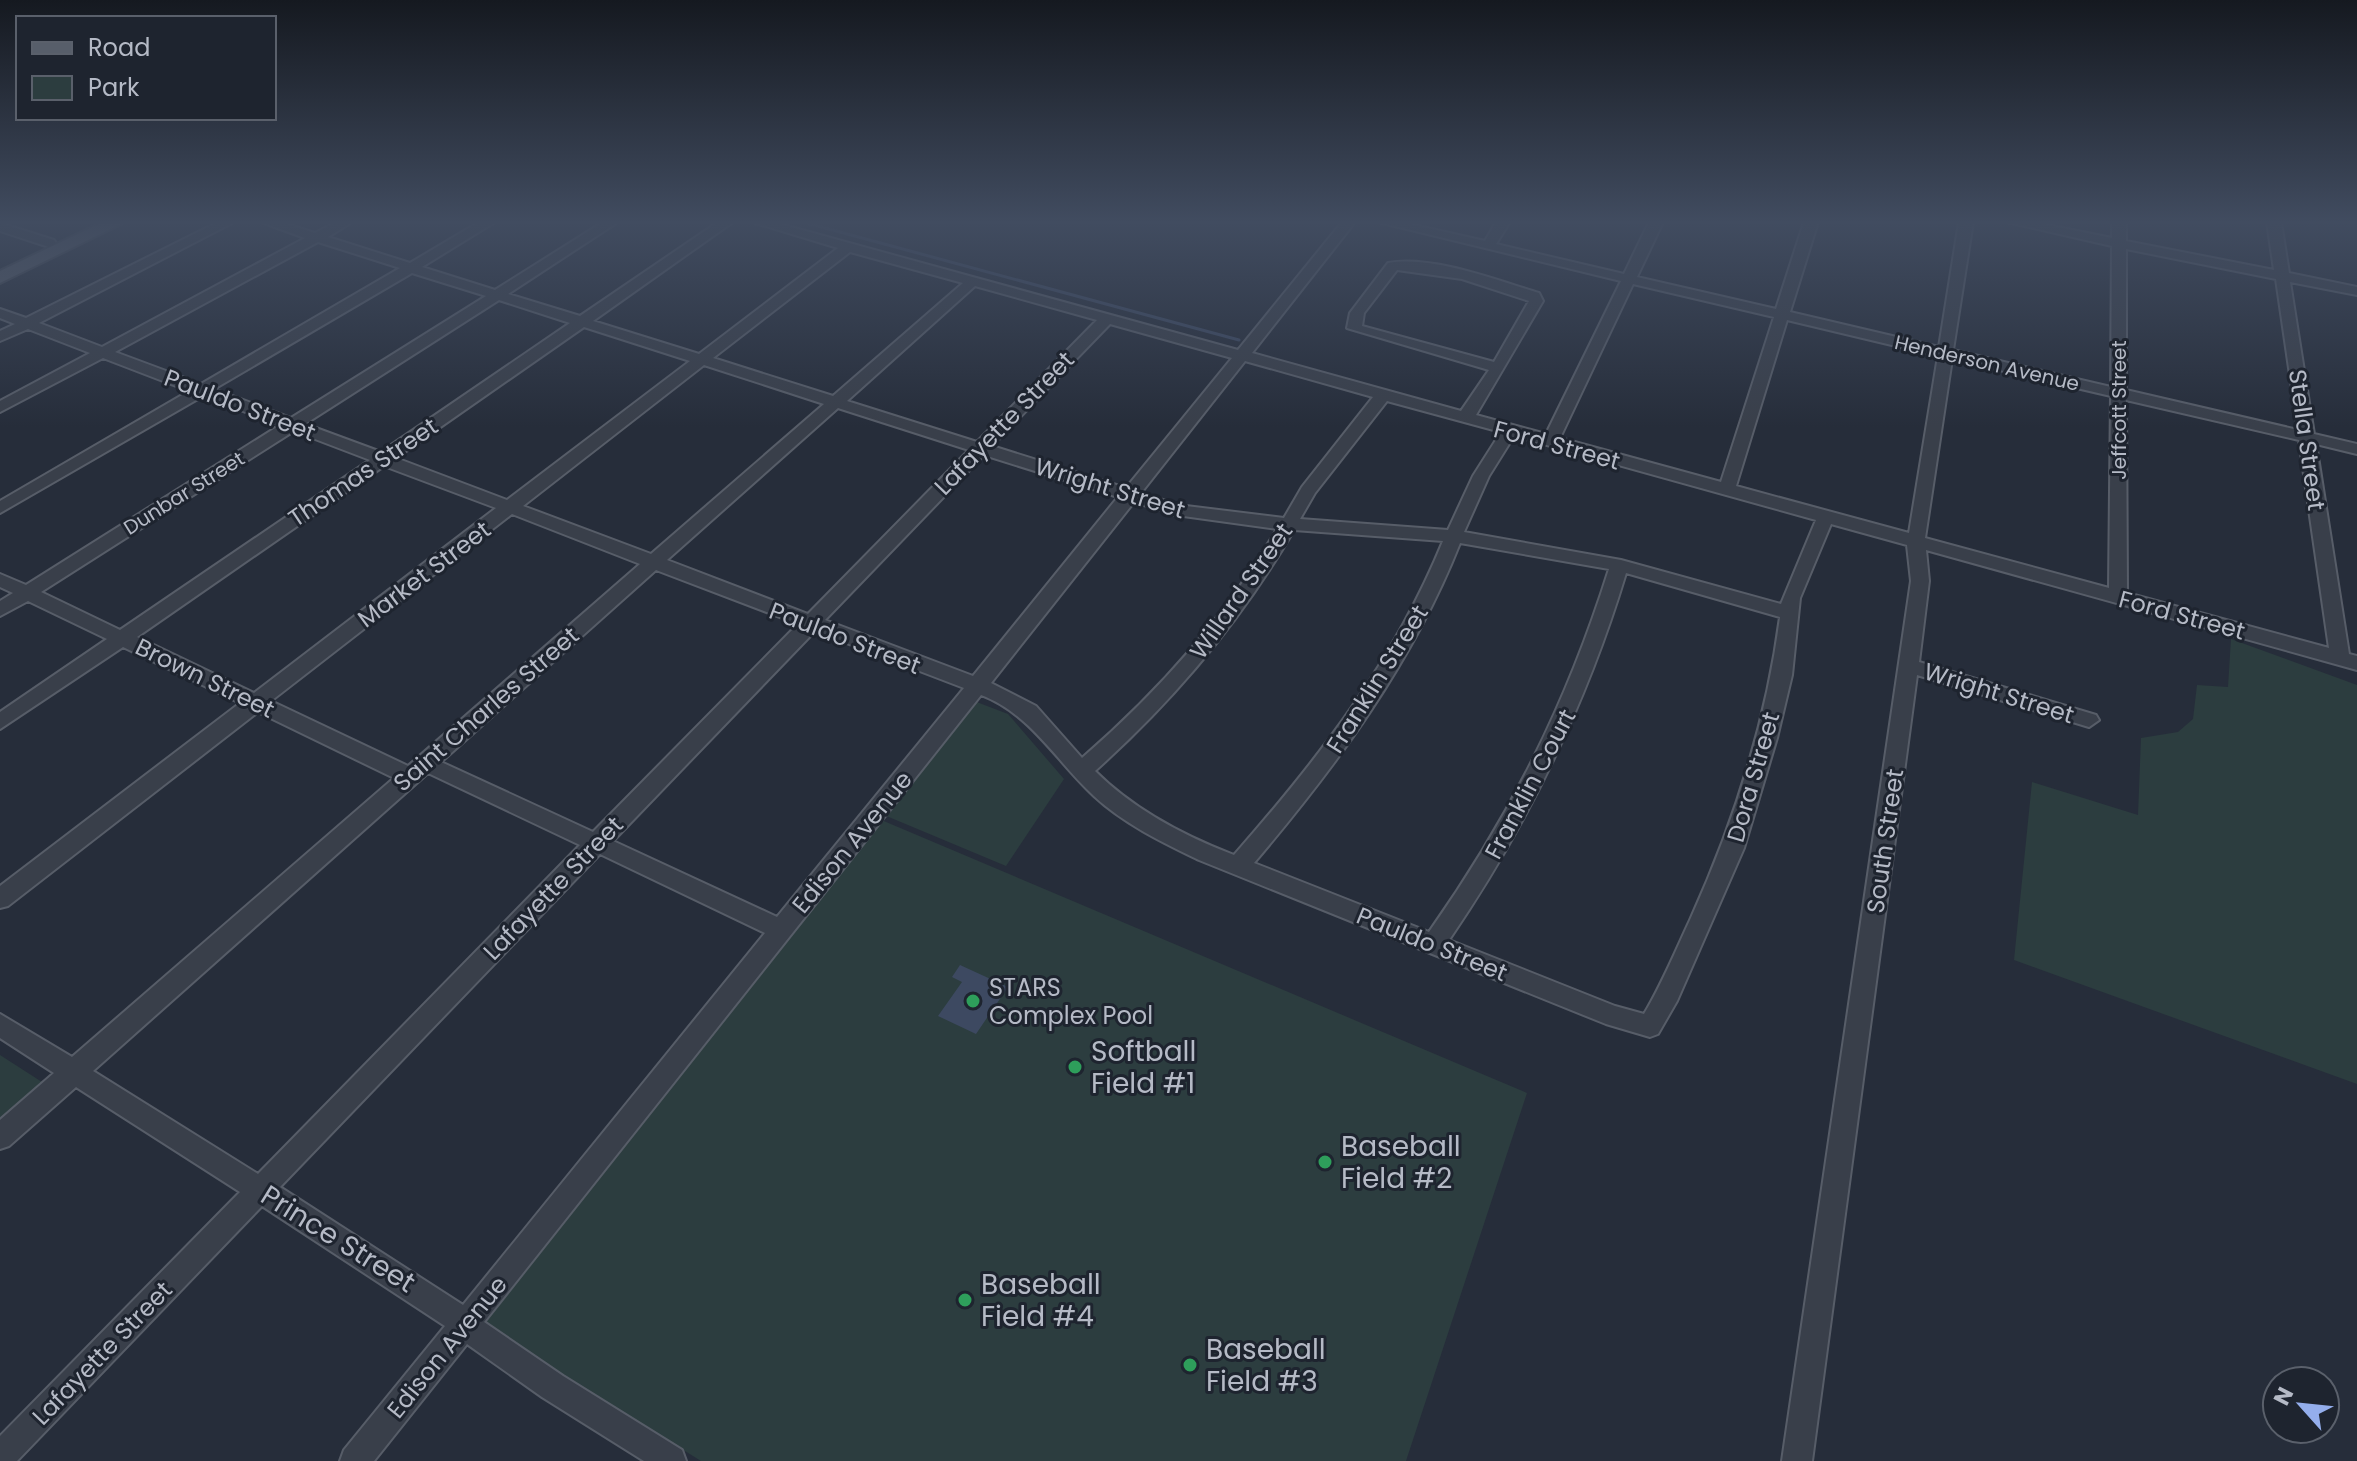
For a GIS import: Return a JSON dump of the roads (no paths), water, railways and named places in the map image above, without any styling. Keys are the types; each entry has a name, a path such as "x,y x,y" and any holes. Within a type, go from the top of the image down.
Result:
{"street":[{"path":"0,337 92,290"},
{"path":"0,407 220,290"},
{"path":"0,492 194,387 362,290"},
{"name":"Wright Street","path":"479,290 1131,495 1218,518 1454,536 1694,584 1788,613"},
{"name":"Dunbar Street","path":"0,610 506,290"},
{"name":"Thomas Street","path":"0,722 627,290"},
{"name":"Market Street","path":"0,899 792,290"},
{"name":"Saint Charles Street","path":"0,1137 963,290"},
{"name":"Ford Street","path":"1002,290 2349,661"},
{"name":"Edison Avenue","path":"355,1461 1295,290"},
{"path":"1375,290 1353,321 1354,328 1498,368"},
{"path":"1468,420 1479,412 1498,368 1536,301 1534,296 1510,290"},
{"path":"1550,443 1623,290"},
{"name":"Henderson Avenue","path":"1676,290 2357,449"},
{"path":"1726,491 1789,290"},
{"name":"South Street","path":"1797,1461 1909,666 1920,581 1916,543 1955,290"},
{"name":"Jeffcott Street","path":"2118,597 2119,290"},
{"name":"Stella Street","path":"2284,290 2306,437 2349,661"},
{"name":"Pauldo Street","path":"0,313 809,624 1000,694 1029,711 1104,793 1162,832 1238,866 1614,1016 1650,1026"},
{"name":"Lafayette Street","path":"0,1457 1106,319"},
{"path":"0,508 194,387"},
{"name":"Willard Street","path":"1082,770 1134,724 1207,644 1331,458 1382,396"},
{"name":"Franklin Street","path":"1238,866 1320,770 1367,703 1418,619 1477,482 1509,432"},
{"name":"Dora Street","path":"1650,1026 1718,888 1750,799 1782,675 1788,613 1795,586 1825,518"},
{"name":"Franklin Court","path":"1434,944 1491,859 1541,775 1581,686 1619,567"},
{"name":"Brown Street","path":"0,580 256,702 596,843 782,930"},
{"name":"Wright Street","path":"1909,666 2089,720"},
{"name":"Prince Street","path":"0,1025 440,1304 465,1325 671,1461"}],"water":[{"name":"STARS Complex Pool","path":"960,965 1008,987 976,1034 938,1016 962,982 952,977"}],"waterway":[{"path":"1055,290 1239,340"}],"place":[{"name":"STARS Complex Pool","path":"973,1001"},
{"name":"Softball Field #1","path":"1075,1067"},
{"name":"Baseball Field #2","path":"1325,1162"},
{"name":"Baseball Field #4","path":"965,1300"},
{"name":"Baseball Field #3","path":"1190,1365"}]}
